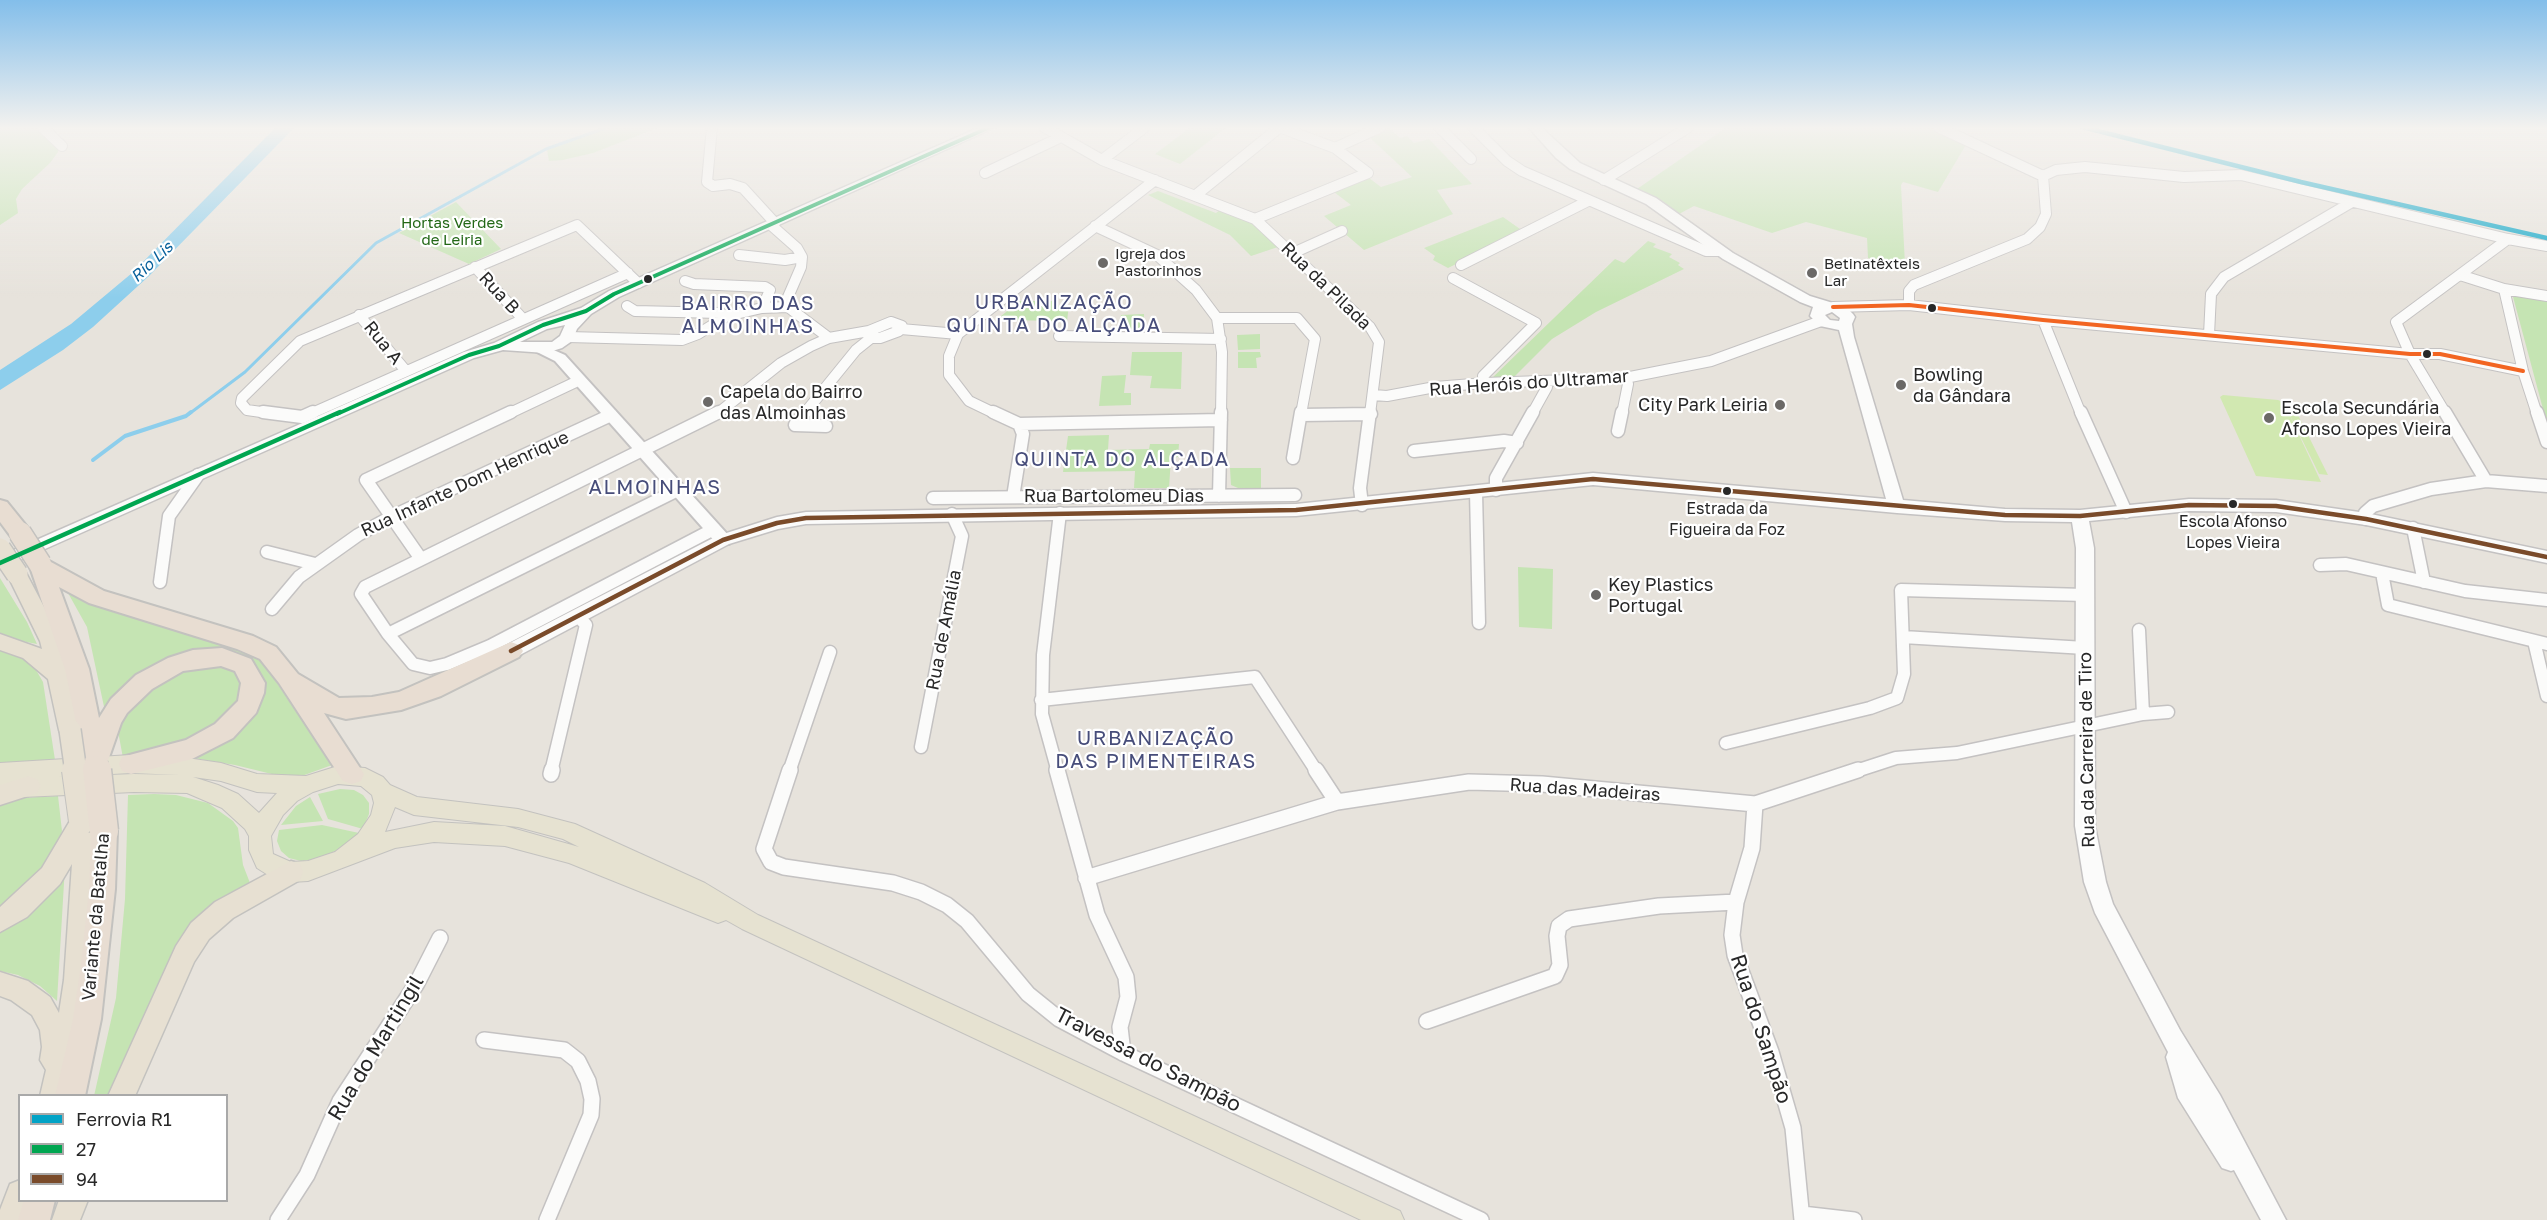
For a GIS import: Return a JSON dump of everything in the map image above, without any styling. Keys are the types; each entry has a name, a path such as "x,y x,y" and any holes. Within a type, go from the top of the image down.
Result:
{"highway":[{"name":"Variante da Batalha","path":"0,507 40,564 74,660 81,734 96,762 93,826 102,889 87,1019 70,1094"},
{"path":"0,549 8,568 51,640 59,676 81,734 93,826 85,878 77,980 70,1025 54,1094"},
{"path":"40,564 76,587 97,597 259,647 268,652 287,676 352,774"},
{"path":"0,642 31,652 59,676"},
{"path":"287,676 325,703 334,707 358,709 413,697 510,651"},
{"path":"96,762 110,720 119,706 144,682 176,664 193,659 222,657 243,665 253,683 252,693 248,706 224,731 177,755 131,764"},
{"path":"0,795 29,786"},
{"path":"0,921 27,901 93,826"},
{"path":"121,1094 185,954 200,931 224,910 291,872"},
{"path":"0,984 32,997 41,1006 50,1022 55,1047 46,1094"},
{"path":"11,1220 18,1200"},
{"path":"20,1220 24,1202"},
{"path":"34,1220 39,1202"},
{"path":"66,1220 73,1202"}],"main road":[{"path":"8,568 305,422 469,355 547,334 608,297 633,278 773,224 863,184"},
{"path":"1612,184 1659,206 1699,243 1719,251 1805,299 1834,319 1897,507"},
{"path":"510,651 578,616 718,534 806,518 998,513 1236,512 1362,505 1570,480 1605,479 2005,515 2080,516 2126,512 2156,513 2252,505 2312,509 2547,557"},
{"name":"Rua da Carreira de Tiro","path":"2080,516 2085,548 2085,826 2095,882 2103,906 2172,1038 2212,1103 2274,1220"},
{"path":"0,772 131,764 195,768 257,783 306,785"},
{"path":"750,922 695,905 572,854 504,836 464,832 424,833 395,838 354,851 327,866 308,871 291,872 276,868 265,861 260,850 260,836 265,822 275,808 289,795 306,785 338,775 352,774 365,777 382,791 414,807 519,818 567,831 697,890 750,922 1391,1220"},
{"path":"0,789 29,786 188,784 219,795 238,807 253,822 260,836"},
{"path":"354,851 370,836 382,817 385,803 382,791"},
{"name":"Rua da Carreira de Tiro","path":"2172,1038 2186,1090 2226,1153 2256,1187"},
{"path":"2186,1090 2196,1092 2212,1103"}],"street":[{"path":"708,184 730,184 743,188 797,248 801,257 801,267 788,297 790,309"},
{"path":"1150,184 958,334 952,345 947,366 953,384 969,401 1018,424 1221,420"},
{"name":"Rua da Pilada","path":"1166,184 1255,219 1375,333 1379,342 1360,488 1362,505"},
{"path":"1196,195 1210,184"},
{"path":"1255,219 1341,184"},
{"path":"1552,184 1605,208 1699,243"},
{"path":"1909,305 1909,291 1923,280 2016,244 2035,233 2046,214 2044,184"},
{"path":"2275,184 2508,239 2547,246"},
{"path":"1461,265 1588,201"},
{"path":"2210,335 2211,294 2223,277 2352,202"},
{"path":"547,334 633,278 577,225 300,340 242,398 241,403 248,410 305,422 406,371 547,334 675,341 698,334 724,319 762,308 790,309 829,338"},
{"path":"1095,226 1157,255 1196,290 1217,318 1221,339 1219,496"},
{"path":"1293,253 1342,231"},
{"path":"2486,481 2410,354 2396,322 2508,239"},
{"path":"739,255 785,260 801,257"},
{"name":"Rua B","path":"475,267 547,334"},
{"path":"2460,276 2504,289 2547,296"},
{"path":"1453,278 1536,323 1483,376 1485,383"},
{"path":"685,281 694,284 765,287 770,290 762,308"},
{"path":"2504,289 2523,371 2547,442"},
{"path":"1834,319 1867,305"},
{"path":"1834,319 1867,305 1909,305 2043,320 2410,354 2440,354 2523,371"},
{"path":"627,306 635,311 720,313 724,319"},
{"name":"Rua A","path":"359,315 406,371"},
{"path":"1217,318 1297,318 1315,339 1293,458"},
{"name":"Rua Heróis do Ultramar","path":"1373,394 1387,396 1436,387 1485,383 1625,378 1711,361 1834,319"},
{"path":"2043,320 2082,415 2126,512"},
{"path":"547,334 580,380 611,416 644,451 718,534 490,646 447,664 430,668 413,664 388,634 362,591 421,559 644,451 715,415 781,363 829,338 859,331 880,338 901,329 958,334"},
{"path":"826,426 795,425 870,334"},
{"path":"1059,336 1221,339"},
{"path":"1618,431 1628,384 1625,378"},
{"path":"421,559 366,483 371,476 580,380"},
{"path":"1496,490 1496,478 1547,387 1546,382"},
{"path":"1301,414 1371,414"},
{"name":"Rua Infante Dom Henrique","path":"272,609 300,577 315,564 358,535 391,517 611,416"},
{"path":"998,513 1002,505 1013,497 1023,434 1018,424"},
{"path":"1414,452 1504,441 1517,443"},
{"path":"160,582 169,516 198,475"},
{"path":"2366,519 2365,513 2373,506 2431,489 2486,481 2547,486"},
{"path":"388,634 678,490"},
{"path":"1476,492 1479,623"},
{"name":"Rua Bartolomeu Dias","path":"933,498 1295,495"},
{"path":"1013,497 1026,504 1028,513"},
{"path":"1060,513 1043,655 1042,714 1097,915 1126,977 1128,997 1120,1027 1123,1053"},
{"name":"Rua de Amália","path":"921,747 962,536 952,514"},
{"path":"2413,528 2424,582"},
{"path":"267,552 315,564"},
{"path":"2320,565 2346,564 2481,594 2547,600"},
{"path":"2382,573 2388,604 2541,643 2547,696"},
{"path":"1726,743 1870,708 1897,698 1904,674 1901,590 2085,595"},
{"path":"551,774 586,625 578,616"},
{"path":"2139,630 2143,714"},
{"path":"1903,637 2085,648"},
{"name":"Travessa do Sampão","path":"830,652 764,849 771,862 784,867 893,883 921,892 947,905 967,921 988,944 1028,994 1059,1019 1123,1053 1481,1220"},
{"path":"1041,700 1255,677 1337,802"},
{"name":"Rua das Madeiras","path":"1086,878 1337,802 1469,782 1542,784 1755,804 1896,758 1957,753 2143,714 2168,712"},
{"name":"Rua do Sampão","path":"1755,804 1752,848 1736,902 1732,935 1735,955 1771,1052 1793,1128 1802,1217"},
{"path":"1427,1021 1555,976 1560,965 1557,936 1559,926 1569,919 1659,906 1736,902"},
{"name":"Rua do Martingil","path":"278,1220 307,1175 340,1101 417,983 440,938"},
{"path":"484,1040 564,1050 578,1061 588,1081 592,1099 591,1115 547,1220"},
{"path":"1802,1217 1854,1220"}],"green space":[{"path":"0,184 27,184 16,199 18,213 0,225"},
{"path":"1354,184 1377,184 1381,187 1391,184 1472,184 1437,190 1453,214 1364,250 1324,216 1351,205 1334,192"},
{"path":"1644,184 1902,184 1905,265 1868,258 1867,238 1806,222 1772,233 1694,206 1679,214 1637,189"},
{"path":"1910,184 1943,184 1938,192"},
{"path":"1158,191 1216,213 1221,209 1249,221 1278,247 1251,256 1230,235 1148,195"},
{"name":"Hortas Verdes de Leiria","path":"456,202 501,249 469,264 399,233"},
{"path":"1503,217 1523,231 1448,268 1433,260 1435,256 1424,248"},
{"path":"1648,241 1656,244 1653,247 1672,254 1669,257 1680,263 1678,265 1684,269 1596,312 1552,339 1512,379 1492,378 1615,259 1624,263"},
{"path":"2512,293 2547,299 2547,424"},
{"path":"1020,301 1054,301 1055,306 1069,305 1067,321 996,320"},
{"path":"1144,314 1143,328 1120,329 1121,315"},
{"path":"1260,334 1260,349 1238,350 1237,335"},
{"path":"1132,352 1182,352 1181,389 1150,388 1152,376 1130,375"},
{"path":"1238,352 1260,352 1261,357 1256,358 1257,368 1238,368"},
{"path":"1126,375 1124,393 1131,393 1131,405 1099,406 1102,376"},
{"path":"2223,395 2283,402 2282,399 2290,399 2328,475 2319,474 2285,405 2321,482 2256,476 2220,397"},
{"path":"1109,435 1108,450 1149,449 1150,444 1179,444 1178,457 1171,458 1169,488 1134,488 1135,471 1063,472 1068,436"},
{"path":"1230,468 1261,468 1261,489 1238,488 1231,485"},
{"path":"1518,567 1553,569 1552,629 1519,627"},
{"path":"0,578 27,622 37,644 0,637"},
{"path":"68,593 116,610 237,646 261,659 332,765 299,777 284,777 235,765 187,757 262,683 209,651 106,716 87,627"},
{"path":"0,650 19,653 32,663 43,682 55,760 0,767"},
{"path":"207,665 222,667 236,673 241,682 242,695 234,710 207,736 123,758 118,731 122,718 143,691 185,669"},
{"path":"340,789 354,790 363,795 369,803 369,814 363,829 328,819 318,794"},
{"path":"128,795 176,795 208,803 233,821 238,828 243,865 250,883 221,901 111,1094 94,1094 116,998 125,899"},
{"path":"58,796 62,831 56,856 0,914 0,802 19,798"},
{"path":"310,797 323,821 281,825 296,806"},
{"path":"322,825 359,833 345,847 316,859 301,861 289,858 281,851 277,841 279,830"},
{"path":"65,866 57,1001 40,986 18,975 0,971 0,928"}],"water":[{"name":"Rio Lis","path":"220,184 239,184 149,276 93,327 63,350 0,390 0,370 71,324 132,273"}],"waterway":[{"path":"189,414 245,372 376,243 483,184"},
{"path":"93,460 125,436 186,416 191,412"}],"rail line":[{"name":"R1","path":"2309,184 2547,238"}],"transit line":[{"name":"27","path":"0,563 469,355 499,346 543,325 586,311 614,294 862,184"},
{"path":"1833,307 1909,305 2043,320 2410,354 2440,354 2523,371"},
{"name":"94","path":"511,651 723,540 777,523 806,518 1296,510 1593,479 2005,515 2080,516 2189,505 2276,506 2366,519 2547,557"}],"place":[{"name":"Igreja dos Pastorinhos","path":"1103,263"},
{"name":"Betinatêxteis Lar","path":"1812,273"},
{"name":"Bowling da Gândara","path":"1901,385"},
{"name":"Capela do Bairro das Almoinhas","path":"708,402"},
{"name":"City Park Leiria","path":"1780,405"},
{"name":"Escola Secundária Afonso Lopes Vieira","path":"2269,418"},
{"name":"Estrada da Figueira da Foz","path":"1727,491"},
{"name":"Escola Afonso Lopes Vieira","path":"2233,504"},
{"name":"Key Plastics Portugal","path":"1596,595"}],"district":[{"name":"URBANIZAÇÃO QUINTA DO ALÇADA","path":"1054,314"},
{"name":"BAIRRO DAS ALMOINHAS","path":"748,316"},
{"name":"QUINTA DO ALÇADA","path":"1122,460"},
{"name":"ALMOINHAS","path":"655,488"},
{"name":"URBANIZAÇÃO DAS PIMENTEIRAS","path":"1156,750"}]}
